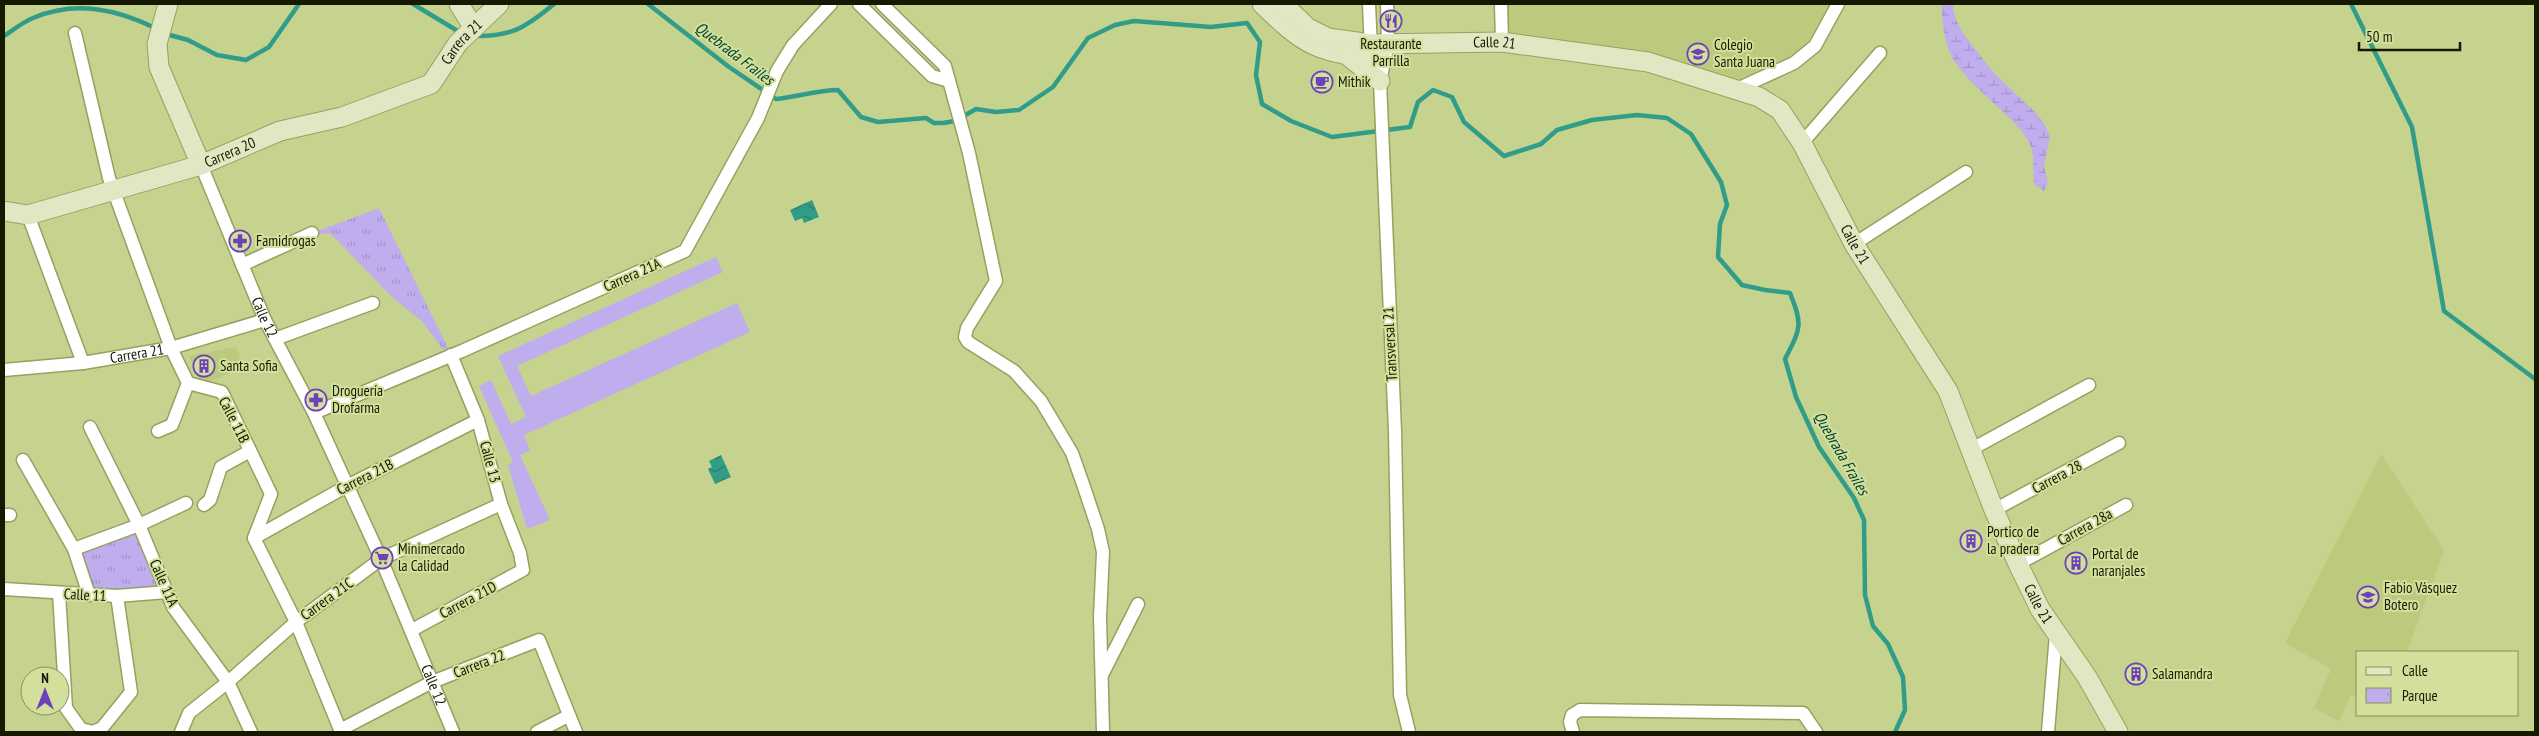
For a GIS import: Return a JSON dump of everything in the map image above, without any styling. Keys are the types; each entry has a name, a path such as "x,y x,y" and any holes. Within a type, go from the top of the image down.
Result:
{"street":[{"name":"Calle 12","path":"168,4 157,44 159,67 266,320 314,413 348,486 412,630 453,732"},
{"path":"459,4 473,27"},
{"name":"Carrera 21","path":"431,84 458,43 499,4"},
{"name":"Carrera 21A","path":"314,413 451,355 685,251 758,118 777,71 793,45 831,4"},
{"path":"859,4 932,76 949,80"},
{"path":"882,4 945,66 955,96 996,281 967,328 965,337 968,342 1014,371 1041,401 1072,453 1098,529 1103,552 1101,676 1103,732"},
{"path":"1262,4 1313,46 1379,65"},
{"path":"1283,4 1308,28 1379,65"},
{"name":"Transversal 21","path":"1369,4 1379,65 1395,431 1400,695 1410,732"},
{"name":"Transversal 21","path":"1379,65 1387,4"},
{"path":"1501,4 1502,42"},
{"path":"1738,89 1794,63 1814,46 1838,4"},
{"path":"75,33 109,178 171,348 188,383 172,426 158,431"},
{"name":"Calle 21","path":"1379,65 1502,42 1648,62 1759,96 1780,110 1802,143 1854,244 1948,391 1994,510 2018,564 2056,634 2087,678 2118,732"},
{"path":"1802,143 1880,53"},
{"name":"Carrera 20","path":"28,215 201,165 271,134 342,117 431,84"},
{"path":"1854,244 1966,172"},
{"path":"4,211 28,215 84,363"},
{"path":"242,264 312,232"},
{"path":"275,339 372,303"},
{"name":"Carrera 21","path":"4,370 84,363 171,348 266,320"},
{"name":"Calle 13","path":"451,355 478,420 501,504 520,553 524,570"},
{"name":"Calle 11B","path":"188,383 222,392 271,494 254,538"},
{"path":"1970,450 2089,385"},
{"name":"Carrera 21B","path":"254,538 348,486 478,420"},
{"name":"Calle 11A","path":"90,427 140,526 173,607 228,682 251,732"},
{"name":"Carrera 28","path":"1994,510 2119,443"},
{"path":"204,505 210,500 221,467 250,451"},
{"path":"23,460 74,549 89,595"},
{"path":"74,549 140,526 186,502"},
{"name":"Carrera 21C","path":"181,732 189,713 228,682 296,622 381,559 501,504"},
{"name":"Carrera 28a","path":"2018,564 2126,505"},
{"path":"254,538 296,622 340,731"},
{"name":"Carrera 21D","path":"412,630 524,570"},
{"name":"Calle 11","path":"4,589 117,596 167,592"},
{"path":"59,593 66,708 81,729 93,732 102,728 131,692 117,596"},
{"path":"1101,676 1138,604"},
{"path":"2048,732 2056,634"},
{"name":"Carrera 22","path":"340,731 432,682 539,640 568,716"},
{"path":"1573,732 1570,722 1572,715 1580,710 1803,713 1816,732"},
{"path":"537,732 568,716 576,732"}],"shaded area":[{"name":"Colegio Santa Juana","path":"1501,4 1838,4 1815,46 1737,89 1502,42"},
{"path":"236,347 244,367 202,385 189,356"},
{"name":"Fabio Vásquez Botero","path":"2381,454 2444,550 2407,651 2356,651 2356,696 2351,695 2339,721 2314,708 2331,669 2285,643"}],"green space":[{"path":"1941,4 1952,4 1956,20 1965,36 1993,72 2036,113 2045,125 2050,136 2044,166 2048,182 2044,191 2034,184 2033,154 2027,139 2008,116 1969,79 1950,53 1945,35"},
{"path":"379,208 448,348 443,350 423,322 392,297 331,234 312,233"},
{"path":"716,257 723,272 517,366 531,396 737,303 750,332 524,435 530,450 520,455 550,520 527,529 508,465 513,462 479,386 491,380 511,424 526,417 498,356"},
{"path":"139,525 167,592 89,595 74,549"}],"water":[{"path":"812,200 819,217 804,223 802,218 795,221 790,210"},
{"path":"721,455 731,477 715,484 708,469 712,467 709,461"}],"waterway":[{"name":"Quebrada Frailes","path":"166,34 188,40 217,55 246,60 269,47 299,4"},
{"name":"Quebrada Frailes","path":"413,4 461,33"},
{"name":"Quebrada Frailes","path":"473,36 508,33 526,25 554,4"},
{"name":"Quebrada Frailes","path":"648,4 729,67 776,99 838,90 861,117 878,122 926,118 934,123 943,123 955,121 976,109 996,112 1019,110 1053,87 1088,38 1115,25 1134,21 1211,27 1247,23 1260,42 1256,75 1262,104 1291,121 1332,137 1410,127 1418,102 1433,90 1452,97 1464,122 1504,156 1541,144 1557,130 1592,120 1637,115 1667,118 1691,134 1721,182 1727,205 1720,224 1718,257 1742,285 1790,293 1797,312 1798,326 1797,333 1785,359 1796,397 1819,447 1854,498 1864,520 1865,595 1873,626 1888,644 1903,677 1905,710 1895,732"},
{"path":"2351,4 2412,127 2444,311 2535,379"},
{"name":"Quebrada Frailes","path":"4,36 33,18 49,12 81,8 96,9 127,16 157,29"}],"place":[{"name":"Restaurante Parrilla","path":"1391,21"},
{"name":"Colegio Santa Juana","path":"1698,54"},
{"name":"Mithik","path":"1322,82"},
{"name":"Famidrogas","path":"240,241"},
{"name":"Santa Sofia","path":"204,366"},
{"name":"Droguería Drofarma","path":"316,400"},
{"name":"Portico de la pradera","path":"1971,541"},
{"name":"Minimercado la Calidad","path":"382,558"},
{"name":"Portal de naranjales","path":"2076,563"},
{"name":"Fabio Vásquez Botero","path":"2368,597"},
{"name":"Salamandra","path":"2136,674"}]}
